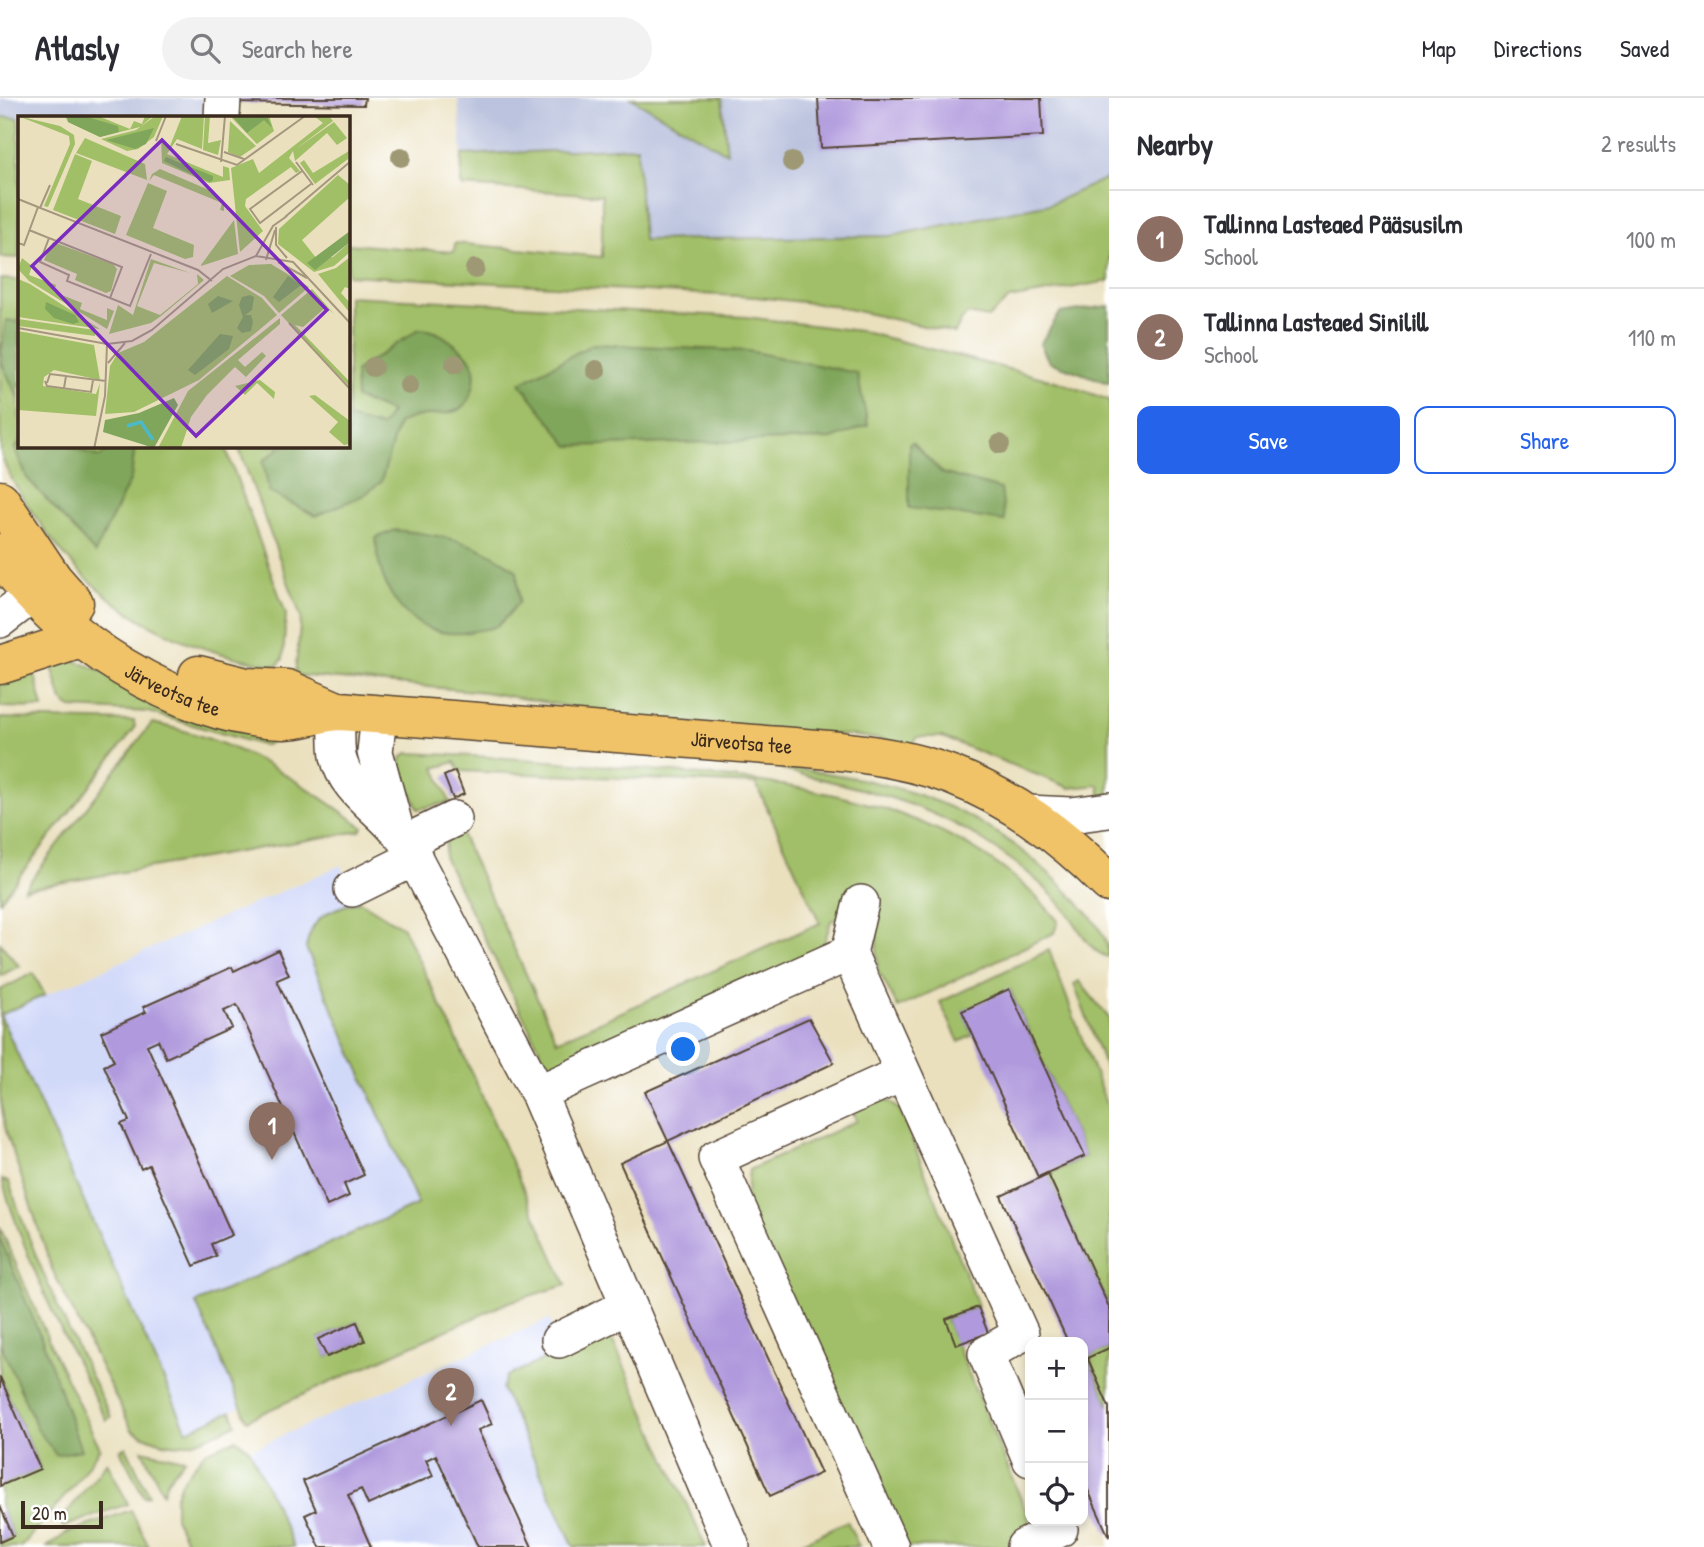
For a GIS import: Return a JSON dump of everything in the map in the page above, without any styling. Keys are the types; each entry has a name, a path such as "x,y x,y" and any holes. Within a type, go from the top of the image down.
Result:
{"main road":[{"path":"0,500 43,587"},
{"path":"0,553 43,587"},
{"name":"Järveotsa tee","path":"43,587 81,639 170,691 228,711 284,720 337,711 852,753 902,761 948,774 1027,813 1070,845 1109,883"},
{"name":"Järveotsa tee","path":"43,587 121,641 158,662 218,682 286,689 337,711"},
{"path":"0,665 81,639"}],"street":[{"path":"222,116 223,98"},
{"path":"0,620 43,587"},
{"path":"337,711 338,758 352,788 405,841"},
{"path":"379,715 375,752 405,841 538,1093 732,1547"},
{"path":"1027,813 1072,815 1109,810"},
{"path":"352,890 405,841 454,819"},
{"path":"861,903 849,953 1021,1335 986,1354 1025,1447"},
{"path":"538,1093 849,953"},
{"path":"891,1547 716,1158 903,1073"},
{"path":"559,1340 628,1306"},
{"path":"1024,1547 1060,1530 1059,1526"}],"shaded area":[{"path":"0,98 203,98 203,116 18,116 18,161 0,161"},
{"path":"458,98 1109,98 1109,178 1050,204 890,236 643,240 637,147 462,155"},
{"path":"341,865 532,1275 187,1431 0,1015"},
{"path":"549,1319 652,1547 224,1547 192,1475"}],"green space":[{"path":"631,98 722,98 727,153"},
{"path":"0,117 18,118 18,258 0,257"},
{"path":"637,147 643,240 890,236 1050,204 1109,177 1109,281 1009,299 988,318 968,314 961,320 955,333 830,305 756,297 350,275 350,244 454,252 455,243 602,257 602,195 461,186 462,155"},
{"path":"0,279 18,280 18,448 226,448 286,614 283,659 277,666 204,648 171,635 111,600 85,577 60,550 12,479 1,454"},
{"path":"350,296 746,317 860,331 1059,382 1109,400 1109,799 1101,800 1099,785 1070,788 942,737 917,737 914,744 858,736 647,720 485,692 295,675 301,617 239,448 350,448"},
{"path":"1109,306 1109,383 1049,362 1040,344 1060,313"},
{"path":"6,320 18,322 18,397 0,360"},
{"path":"419,329 433,331 465,353 472,363 474,383 470,397 455,411 410,418 398,424 381,482 364,495 316,516 269,492 263,461 279,448 350,448 350,419 381,427 391,412 356,398 355,372"},
{"path":"593,344 748,351 857,373 868,425 832,439 569,446 520,383"},
{"path":"912,442 942,473 1001,489 1005,521 909,508 909,444"},
{"path":"18,444 18,448 74,448 100,457 109,448 135,448 131,478 95,553 27,478 15,449"},
{"path":"395,530 459,541 503,561 517,571 519,602 499,624 487,629 449,633 431,629 415,621 391,594 378,558 376,538"},
{"path":"67,658 272,733 273,740 266,745 258,744 148,712 71,708 62,701 50,660"},
{"path":"33,667 43,708 0,707 0,680"},
{"path":"0,718 134,721 135,728 0,901"},
{"path":"152,723 239,750 288,776 363,827 360,831 24,889"},
{"path":"408,753 591,764 707,775 818,792 872,805 924,823 973,848 1018,880 1058,921 1054,933 898,1008 881,975 878,976 875,900 831,921 822,949 555,1070 549,1068 444,857 446,842 458,827 557,1041 820,923 756,784 460,771 455,762 435,768 450,802 418,809 400,767 401,758"},
{"path":"781,767 865,780 903,790 974,819 1007,839 1072,896 1102,932 1109,957 1090,945 1058,901 1028,873 959,826 886,796 782,770"},
{"path":"360,901 403,928 453,1031 566,1285 509,1302 247,1420 196,1303 418,1204 306,948 318,921 331,911","holes":["357,1322 365,1341 327,1357 319,1338"]},
{"path":"0,943 19,966 0,976"},
{"path":"1049,950 1109,1111 1109,1307 1048,1175 1085,1156 1010,990 963,1011 973,1035 959,1042 940,1002"},
{"path":"33,973 45,995 0,1015 0,990"},
{"path":"1079,981 1109,1018 1109,1078 1074,984"},
{"path":"0,1015 187,1431 231,1411 236,1424 185,1444 161,1442 132,1430 52,1269 5,1128 0,1097"},
{"path":"878,1099 890,1102 900,1110 977,1303 978,1307 946,1319 1025,1509 1025,1526 1031,1526 1030,1532 1012,1547 896,1547 745,1213 749,1170 857,1121 852,1109"},
{"path":"2,1180 9,1182 56,1301 111,1417 106,1420 48,1303"},
{"path":"0,1227 53,1351 100,1448 72,1488 21,1547 0,1547 0,1542 13,1536 0,1506 0,1486 40,1468 0,1377"},
{"path":"0,1238 44,1345 81,1450 56,1455 38,1430 0,1343"},
{"path":"604,1333 610,1335 706,1547 574,1547 502,1389 507,1376"},
{"path":"1109,1348 1109,1407 1088,1357"},
{"path":"237,1439 250,1450 294,1547 189,1547 175,1518 175,1498 181,1482 205,1452"},
{"path":"126,1447 149,1495 144,1497 120,1450"},
{"path":"142,1450 184,1459 167,1481 163,1493"},
{"path":"107,1462 128,1504 63,1527 60,1521"},
{"path":"131,1510 149,1547 47,1547 67,1533"},
{"path":"847,1521 859,1547 793,1547"}],"building":[{"path":"236,98 365,98 364,105 236,103"},
{"path":"818,98 1041,98 1043,136 821,148"},
{"path":"455,771 464,794 453,799 444,776"},
{"path":"278,950 289,975 277,980 364,1175 344,1184 349,1196 327,1206 237,1005 224,1011 232,1028 166,1058 158,1040 147,1045 232,1235 211,1244 216,1256 194,1266 149,1165 141,1169 121,1124 129,1121 104,1066 114,1061 101,1032 146,1012 143,1007 232,967 234,971"},
{"path":"1009,989 1085,1156 1038,1177 962,1011"},
{"path":"809,1018 834,1063 668,1141 645,1092"},
{"path":"668,1141 821,1473 770,1496 620,1163"},
{"path":"1048,1174 1109,1307 1109,1348 1088,1358 1088,1337 1066,1337 1001,1196"},
{"path":"978,1307 988,1333 956,1345 946,1319"},
{"path":"357,1322 365,1341 327,1357 318,1339"},
{"path":"1088,1359 1109,1407 1109,1537 1088,1490"},
{"path":"0,1377 40,1469 0,1486"},
{"path":"481,1400 492,1424 478,1430 532,1547 478,1547 436,1455 426,1460 433,1476 368,1505 361,1489 348,1495 371,1547 320,1547 305,1515 316,1510 303,1481"},
{"path":"0,1506 13,1536 0,1542"}],"place":[{"name":"Tallinna Lasteaed Pääsusilm","path":"272,1160"},
{"name":"Tallinna Lasteaed Sinilill","path":"451,1426"}]}
